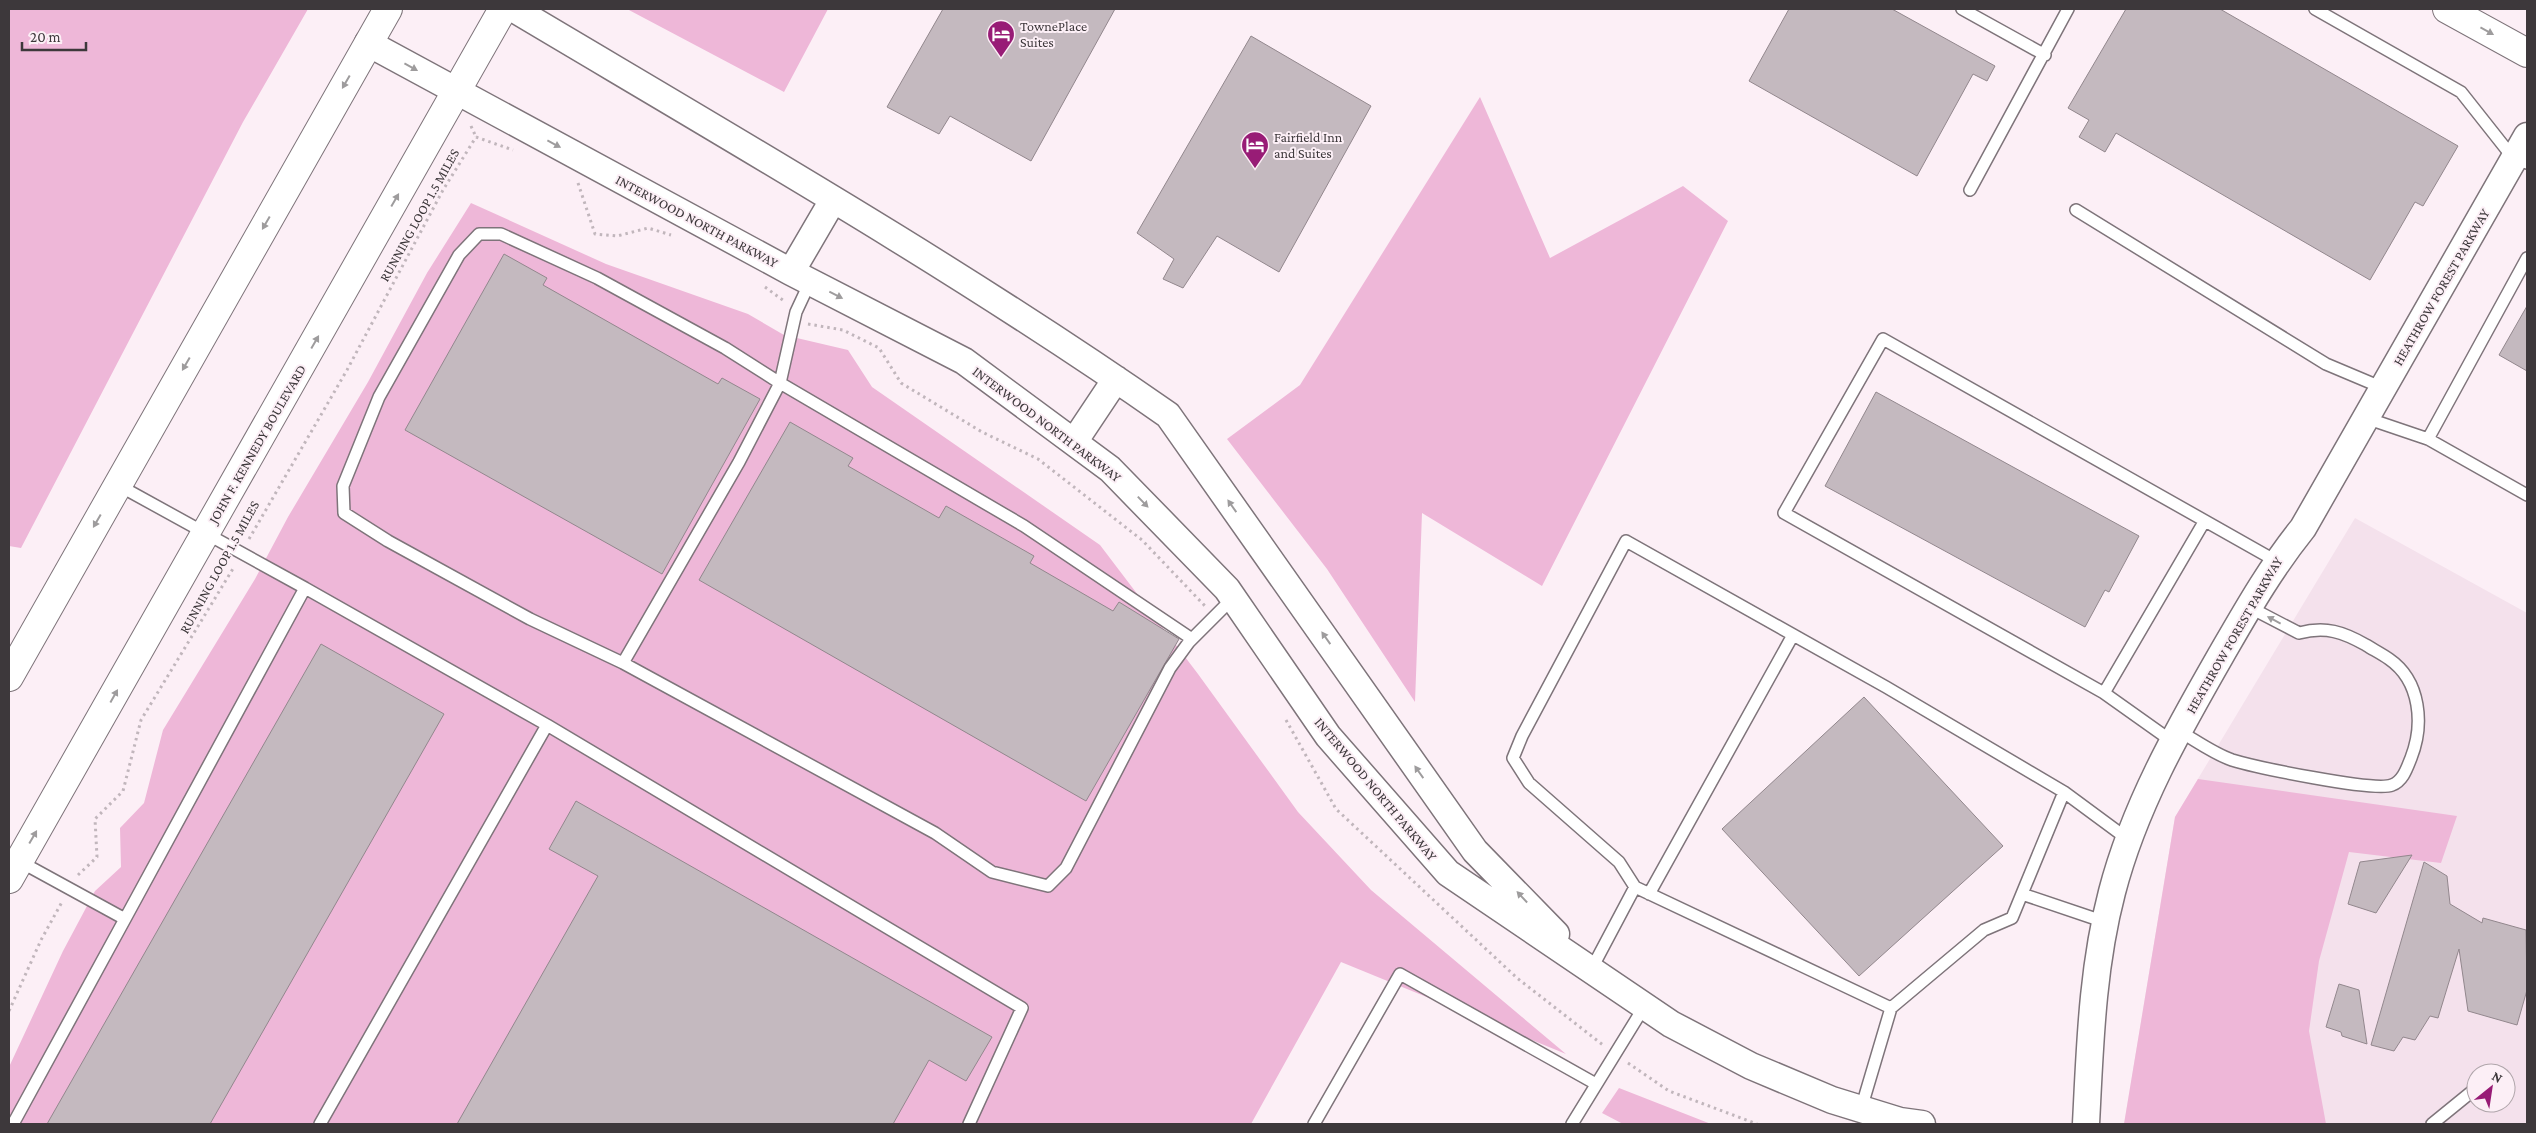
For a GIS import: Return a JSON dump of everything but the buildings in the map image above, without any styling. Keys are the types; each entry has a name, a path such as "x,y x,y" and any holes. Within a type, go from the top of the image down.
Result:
{"main road":[{"path":"9,677 388,9"},
{"name":"JOHN F. KENNEDY BOULEVARD","path":"14,870 206,535 503,9"},
{"path":"2447,9 2527,53"}],"street":[{"name":"INTERWOOD NORTH PARKWAY","path":"514,9 896,237 1116,379 1168,415 1475,851 1591,971"},
{"name":"INTERWOOD NORTH PARKWAY","path":"368,43 801,277 964,361 1110,468 1233,598 1328,736 1448,873 1671,1024 1751,1066 1832,1100 1900,1121 1922,1124"},
{"name":"HEATHROW FOREST PARKWAY","path":"2086,1124 2092,999 2112,892 2128,840 2159,767 2276,561 2303,528 2383,388 2521,161 2527,136"},
{"path":"801,277 833,200"},
{"path":"1074,442 1116,379"}],"lane":[{"path":"1962,9 2045,56"},
{"path":"1970,190 2045,56 2068,9"},
{"path":"2315,9 2461,92 2521,161"},
{"path":"2076,210 2326,364 2383,388"},
{"path":"1192,639 1024,526 780,383 725,348 597,278 502,234 479,234 459,255 383,388 342,486 344,512 388,541 530,620 623,662 935,833 992,872 1048,886 1066,868 1142,717 1170,668 1192,639 1233,598"},
{"path":"2428,439 2527,258"},
{"path":"623,662 740,462 780,383 796,312 801,277"},
{"path":"2250,607 2299,633 2314,629 2345,633 2390,659 2408,678 2417,700 2418,729 2414,752 2405,774 2393,785 2379,788 2303,776 2231,760 2176,737 2104,692 1784,514 1883,339 2276,561"},
{"path":"2366,418 2428,439 2527,495"},
{"path":"118,485 547,725 1022,1008 968,1124"},
{"path":"2104,692 2204,522"},
{"path":"1891,1008 1635,887 1618,862 1529,783 1514,758 1522,736 1626,541 2064,792 2128,840"},
{"path":"13,1124 305,588"},
{"path":"1649,894 1793,635"},
{"path":"320,1124 547,725"},
{"path":"1861,1109 1891,1008 1984,930 2012,918 2064,792"},
{"path":"14,870 70,889 125,919"},
{"path":"1591,971 1635,887"},
{"path":"2022,894 2106,922"},
{"path":"1314,1124 1400,974 1596,1084"},
{"path":"1572,1124 1644,1007"},
{"path":"2432,1124 2466,1096"}],"path":[{"name":"RUNNING LOOP 1.5 MILES","path":"9,1011 41,940 76,876 96,857 95,819 123,791 140,720 187,648 267,505 347,370 443,190 476,137"}],"shaded area":[{"path":"9,9 308,9 243,122 21,548 9,546"},
{"path":"627,9 828,9 784,92"},
{"path":"1480,97 1550,258 1683,186 1728,221 1542,586 1422,513 1415,702 1327,569 1227,439 1300,385"},
{"path":"471,203 606,264 748,314 784,335 848,350 872,387 1100,545 1198,674 1298,812 1371,890 1566,1054 1341,962 1251,1124 9,1124 9,1067 63,951 95,891 121,867 120,828 144,803 163,730 255,579 288,517 368,382 427,273"},
{"path":"2355,518 2527,613 2527,1124 2124,1124 2175,817"},
{"path":"2198,779 2457,816 2441,863 2349,852 2319,961 2309,1031 2326,1124 2124,1124 2175,817"},
{"path":"1619,1088 1711,1124 1623,1124 1602,1113"}],"place":[{"name":"TownePlace Suites","path":"1001,58"},
{"name":"Fairfield Inn and Suites","path":"1255,169"}]}
